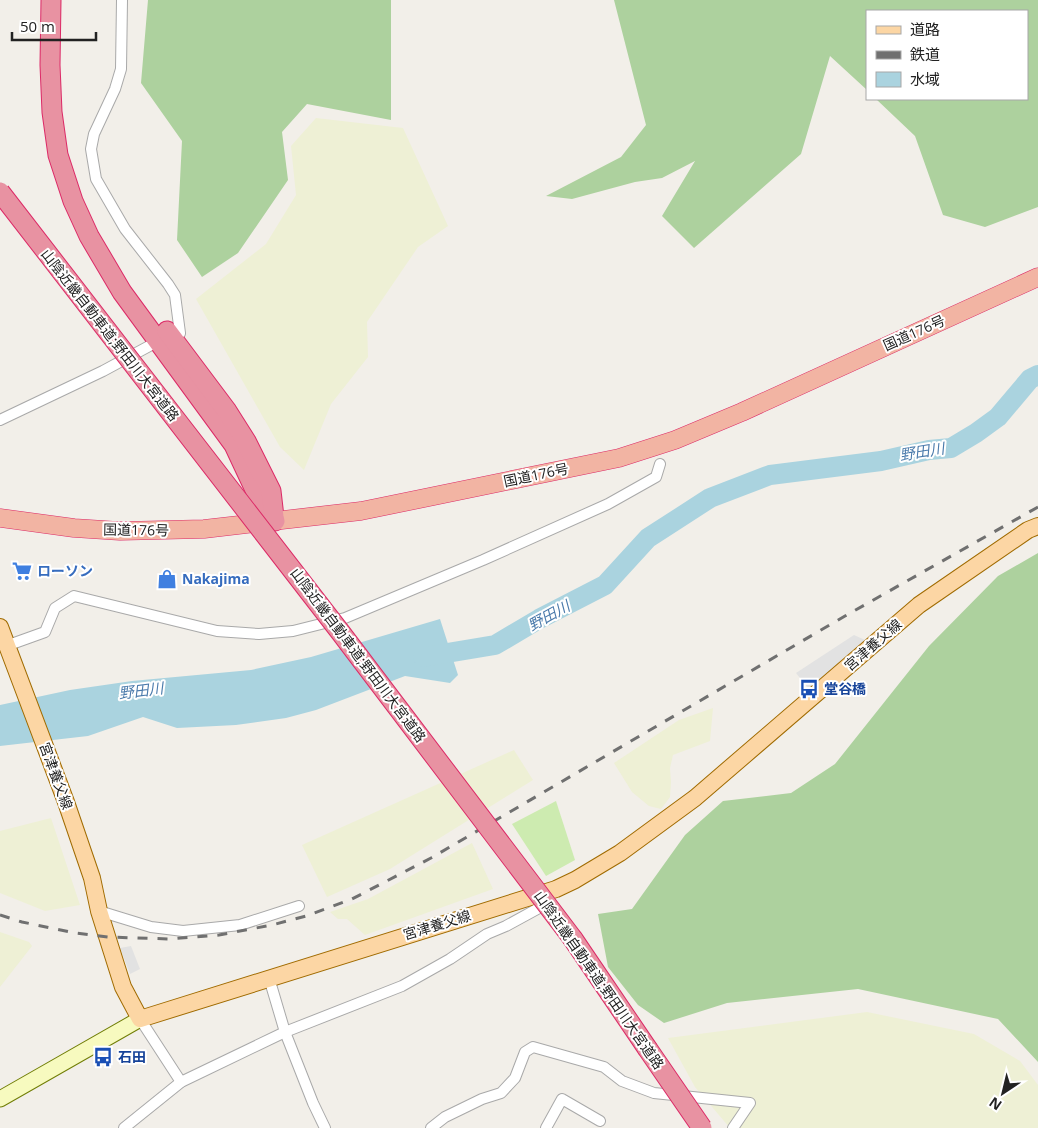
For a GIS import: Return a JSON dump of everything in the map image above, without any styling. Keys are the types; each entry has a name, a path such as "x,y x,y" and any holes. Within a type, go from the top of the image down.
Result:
{"highway":[{"path":"51,0 50,66 52,112 58,155 73,201 89,236 122,292 234,445 256,492 275,521"},
{"path":"60,0 63,115 67,144 75,174 90,213 108,249 129,283 227,410 246,441 271,491 275,521"},
{"name":"山陰近畿自動車道;野田川大宮道路","path":"0,192 335,625 573,939 702,1128"},
{"name":"国道176号","path":"0,518 74,528 130,531 204,529 380,507 618,458 675,440 742,412 1038,277"}],"main road":[{"name":"宮津養父線","path":"0,627 63,793 92,878 99,911 123,987 140,1019 556,889 575,880 620,853 695,798 919,605 1028,530 1038,526"},
{"path":"0,1099 140,1019"}],"street":[{"path":"122,0 121,69 115,89 94,134 91,149 96,180 125,229 175,294 180,333 175,335"},
{"path":"0,420 103,371 153,344"},
{"path":"8,650 46,632 55,608 74,596 217,630 260,634 293,630 345,618 483,560 608,504 656,477 660,464"},
{"path":"124,1128 181,1082 284,1032 402,986 450,959 487,934 506,926 538,908 556,889"},
{"path":"99,911 151,927 183,931 240,925 299,906"},
{"path":"270,978 284,1032 325,1128"},
{"path":"140,1019 181,1082"},
{"path":"431,1128 445,1117 501,1093 515,1078 525,1052 533,1047 604,1067 622,1081 654,1093 750,1103 733,1128"},
{"path":"546,1128 562,1099 600,1121"}],"green space":[{"path":"148,0 391,0 391,120 307,104 282,132 288,180 238,253 202,277 177,240 182,141 141,83"},
{"path":"614,0 1038,0 1038,207 985,227 943,215 915,136 877,100 1028,100 1028,10 866,10 866,89 830,56 801,154 694,248 662,216 695,161 662,178 635,182 572,199 546,196 621,157 646,125"},
{"path":"316,118 403,128 448,226 418,247 367,322 368,357 331,404 304,470 280,447 196,299 266,244 296,195 291,146"},
{"path":"1038,553 1038,1062 998,1019 858,989 727,1003 664,1023 638,1005 608,967 598,914 632,909 685,835 723,801 791,793 835,764 929,646 998,576"},
{"path":"713,708 710,741 673,755 670,768 670,797 661,809 649,806 632,792 614,763 679,720"},
{"path":"514,750 533,780 390,869 327,897 302,845"},
{"path":"556,801 575,860 546,876 512,824"},
{"path":"51,818 80,905 45,911 0,893 0,831"},
{"path":"472,843 493,889 365,935 347,919 338,919 330,912 368,899"},
{"path":"0,932 29,942 32,946 0,987"},
{"path":"867,1012 974,1034 1020,1061 1038,1085 1038,1128 730,1128 695,1087 668,1038"}],"shaded area":[{"path":"854,635 865,640 809,689 796,673"},
{"path":"131,946 140,969 130,974 120,948"}],"water":[{"path":"440,619 458,675 450,683 405,676 316,710 286,718 236,725 177,728 143,717 88,736 0,746 0,705 70,690 132,681 251,670 311,657"}],"waterway":[{"name":"野田川","path":"423,657 495,645 539,619 605,585 648,538 710,498 770,475 881,461 929,450 951,448 998,417 1030,379 1038,375"}],"railway":[{"path":"0,915 22,922 75,933 108,937 169,939 219,935 272,925 306,916 352,899 431,858 845,616 1038,507"}],"place":[{"name":"ローソン","path":"22,571"},
{"name":"Nakajima","path":"167,579"},
{"name":"堂谷橋","path":"809,689"},
{"name":"石田","path":"103,1057"}]}
